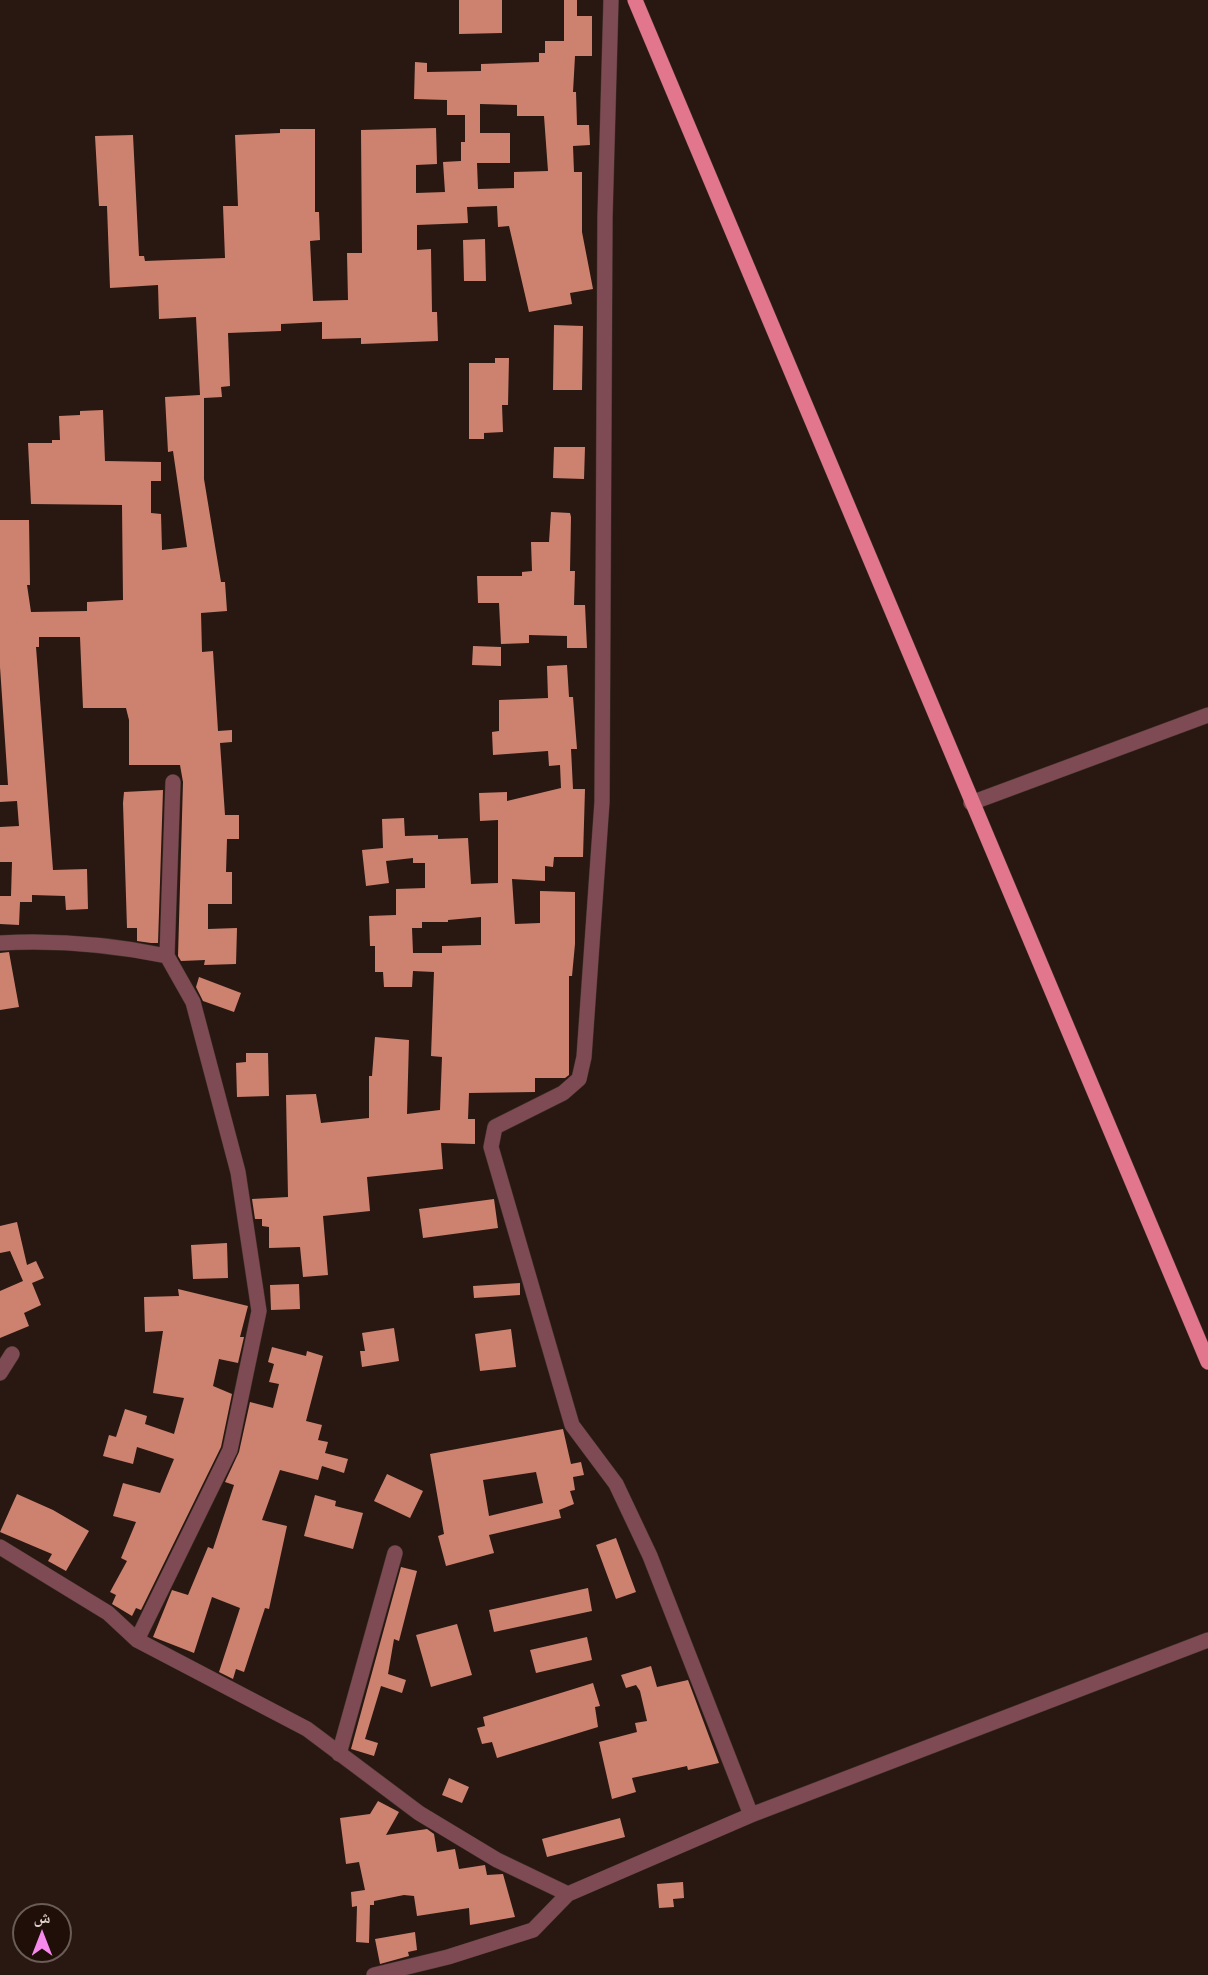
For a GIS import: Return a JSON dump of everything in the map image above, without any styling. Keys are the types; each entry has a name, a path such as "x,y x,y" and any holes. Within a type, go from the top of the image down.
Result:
{"main road":[{"path":"635,0 1208,1362"}],"street":[{"path":"611,0 606,217 602,802 584,1057 579,1079 563,1093 495,1127 490,1147 572,1425 616,1484 650,1557 751,1815"},
{"path":"971,803 1208,715"},
{"path":"137,1640 230,1450 259,1311 238,1172 193,1002 167,956 173,782"},
{"path":"0,943 34,941 131,949 167,956"},
{"path":"0,1373 12,1354"},
{"path":"0,1547 108,1613 137,1640 307,1729 429,1819 497,1860 568,1894"},
{"path":"339,1754 395,1552"},
{"path":"374,1975 448,1957 533,1930 568,1894 751,1815 1208,1640"}],"building":[{"path":"459,0 502,0 502,33 459,34"},
{"path":"564,0 577,0 577,16 592,16 592,56 575,56 573,92 576,92 577,125 589,125 590,145 573,146 574,172 582,172 582,232 593,289 570,293 572,304 529,312 509,226 498,227 497,206 467,207 468,223 417,225 417,250 431,249 432,312 437,312 438,341 361,344 361,338 322,339 322,322 281,324 281,331 228,333 230,386 221,387 222,397 204,398 204,479 221,582 225,582 227,611 201,613 202,652 213,651 218,731 232,730 232,742 220,743 225,815 239,815 239,839 227,839 226,872 232,872 232,904 208,904 208,929 237,928 236,964 204,965 205,960 181,961 178,956 183,782 180,765 129,765 129,720 126,708 83,708 80,637 39,637 39,647 36,647 53,870 87,869 88,909 66,910 65,896 32,895 32,902 20,902 19,925 0,924 0,896 11,896 12,862 0,862 0,827 19,826 17,801 0,802 0,785 8,785 0,667 0,520 29,520 30,585 27,585 31,612 87,611 87,602 123,600 122,505 31,504 28,443 52,443 52,440 60,440 59,416 80,415 80,411 103,410 105,461 161,462 161,481 151,481 151,513 161,514 162,550 187,547 173,451 168,452 165,397 200,395 196,317 159,319 158,285 110,288 107,206 99,206 95,136 133,135 139,256 144,256 145,261 225,258 223,206 238,206 235,135 280,133 280,129 315,129 315,212 319,212 320,240 310,241 313,301 348,300 347,253 362,253 361,130 436,128 437,164 416,165 416,193 445,192 443,162 461,161 461,142 465,142 465,115 447,115 447,100 414,99 415,62 427,63 427,72 481,71 481,64 539,62 539,53 545,53 545,41 564,41","holes":["480,104 517,105 517,116 544,116 548,171 514,172 514,188 478,189 477,163 510,163 510,133 480,133"]},
{"path":"485,239 486,281 464,281 463,240"},
{"path":"554,325 583,326 582,390 553,390"},
{"path":"495,358 509,358 508,405 502,405 503,432 484,433 484,439 469,439 469,363 495,363"},
{"path":"554,447 585,447 584,479 553,478"},
{"path":"551,512 570,513 570,571 575,571 574,605 585,605 587,648 567,648 567,636 529,635 529,643 501,644 499,603 478,603 477,576 522,576 522,572 532,571 531,542 549,542"},
{"path":"473,646 501,647 501,666 472,665"},
{"path":"567,665 569,697 573,697 577,749 571,749 573,789 585,789 583,857 554,857 553,867 545,866 545,881 512,879 515,924 540,923 540,891 575,892 575,944 572,976 569,976 569,1075 565,1078 535,1078 535,1092 469,1093 468,1119 475,1119 475,1144 441,1143 443,1169 367,1177 370,1211 323,1216 328,1275 303,1277 300,1247 269,1248 269,1227 262,1226 262,1219 255,1219 252,1199 288,1197 286,1095 316,1094 321,1123 369,1118 369,1076 372,1076 375,1037 409,1040 407,1114 440,1110 442,1057 431,1056 434,972 413,971 412,987 384,987 383,972 375,972 375,946 370,946 369,916 396,915 396,889 425,888 425,863 413,863 413,858 386,861 389,883 366,886 362,850 383,848 382,819 404,818 405,836 438,835 438,839 468,838 471,884 498,883 498,820 480,821 479,793 507,792 507,801 561,788 560,765 549,766 548,751 493,755 492,732 499,731 499,700 548,698 547,666","holes":["481,917 481,945 442,946 442,953 413,953 412,928 422,928 422,922 448,922 448,920"]},
{"path":"163,790 158,943 151,943 137,941 137,928 127,928 123,803 124,792"},
{"path":"9,952 19,1007 0,1010 0,953"},
{"path":"199,977 241,993 234,1012 203,1001 196,987"},
{"path":"246,1053 268,1053 269,1096 237,1097 236,1063 246,1062"},
{"path":"494,1199 498,1228 423,1238 419,1209"},
{"path":"17,1222 27,1265 36,1261 44,1278 32,1283 41,1305 24,1313 29,1326 0,1338 0,1291 23,1281 10,1251 0,1253 0,1226"},
{"path":"227,1243 228,1278 193,1279 191,1245"},
{"path":"520,1283 520,1295 474,1298 473,1286"},
{"path":"299,1284 300,1309 271,1310 270,1285"},
{"path":"178,1289 248,1306 240,1337 244,1337 238,1363 219,1359 213,1386 232,1394 221,1447 141,1610 136,1608 132,1616 112,1604 116,1595 110,1592 127,1561 121,1558 136,1522 113,1516 123,1483 160,1493 174,1459 137,1447 133,1464 103,1456 109,1435 116,1437 125,1409 147,1416 145,1424 174,1434 184,1398 153,1393 163,1331 145,1332 144,1297 179,1296"},
{"path":"394,1328 399,1361 362,1367 360,1351 365,1351 362,1333"},
{"path":"511,1329 516,1367 480,1371 475,1334"},
{"path":"272,1347 306,1356 307,1351 323,1356 306,1421 322,1425 318,1440 328,1442 325,1453 348,1459 344,1473 322,1466 318,1480 280,1470 262,1520 287,1526 269,1609 265,1608 244,1672 236,1669 233,1679 219,1672 240,1608 212,1597 194,1653 153,1637 172,1590 188,1595 208,1547 213,1549 234,1485 225,1482 239,1452 250,1402 273,1408 279,1384 269,1382 274,1364 268,1362"},
{"path":"563,1429 571,1464 581,1462 584,1475 573,1477 575,1490 570,1491 574,1504 559,1510 561,1518 489,1535 494,1553 446,1566 438,1536 444,1534 430,1454","holes":["536,1472 543,1503 489,1516 483,1480"]},
{"path":"387,1474 423,1491 410,1518 374,1501"},
{"path":"17,1494 53,1510 89,1531 66,1571 48,1561 52,1554 0,1532"},
{"path":"315,1495 336,1501 335,1506 363,1513 353,1549 304,1536"},
{"path":"616,1538 636,1592 616,1599 596,1545"},
{"path":"401,1567 417,1571 399,1641 394,1639 388,1674 406,1680 402,1693 381,1686 365,1739 378,1743 374,1756 351,1749"},
{"path":"588,1588 592,1611 494,1632 489,1610"},
{"path":"457,1624 472,1675 431,1687 416,1635"},
{"path":"587,1637 592,1660 536,1673 530,1650"},
{"path":"651,1666 657,1687 688,1680 719,1763 688,1770 687,1766 632,1778 636,1792 612,1799 599,1742 637,1732 635,1723 647,1721 640,1691 636,1685 626,1688 621,1675"},
{"path":"593,1683 600,1706 595,1707 598,1727 497,1758 492,1742 482,1744 477,1728 485,1726 483,1717"},
{"path":"449,1778 469,1787 462,1803 442,1795"},
{"path":"378,1801 399,1812 386,1835 427,1829 434,1834 437,1852 455,1849 459,1869 485,1865 487,1875 503,1874 515,1917 470,1925 469,1908 417,1916 414,1896 404,1895 374,1901 374,1905 370,1905 369,1943 356,1942 357,1906 352,1907 351,1892 365,1890 359,1862 346,1864 340,1818 370,1814"},
{"path":"620,1818 625,1837 547,1857 542,1839"},
{"path":"683,1882 684,1898 673,1899 674,1907 659,1908 657,1884"},
{"path":"415,1932 417,1950 408,1952 409,1956 380,1964 375,1939"}]}
